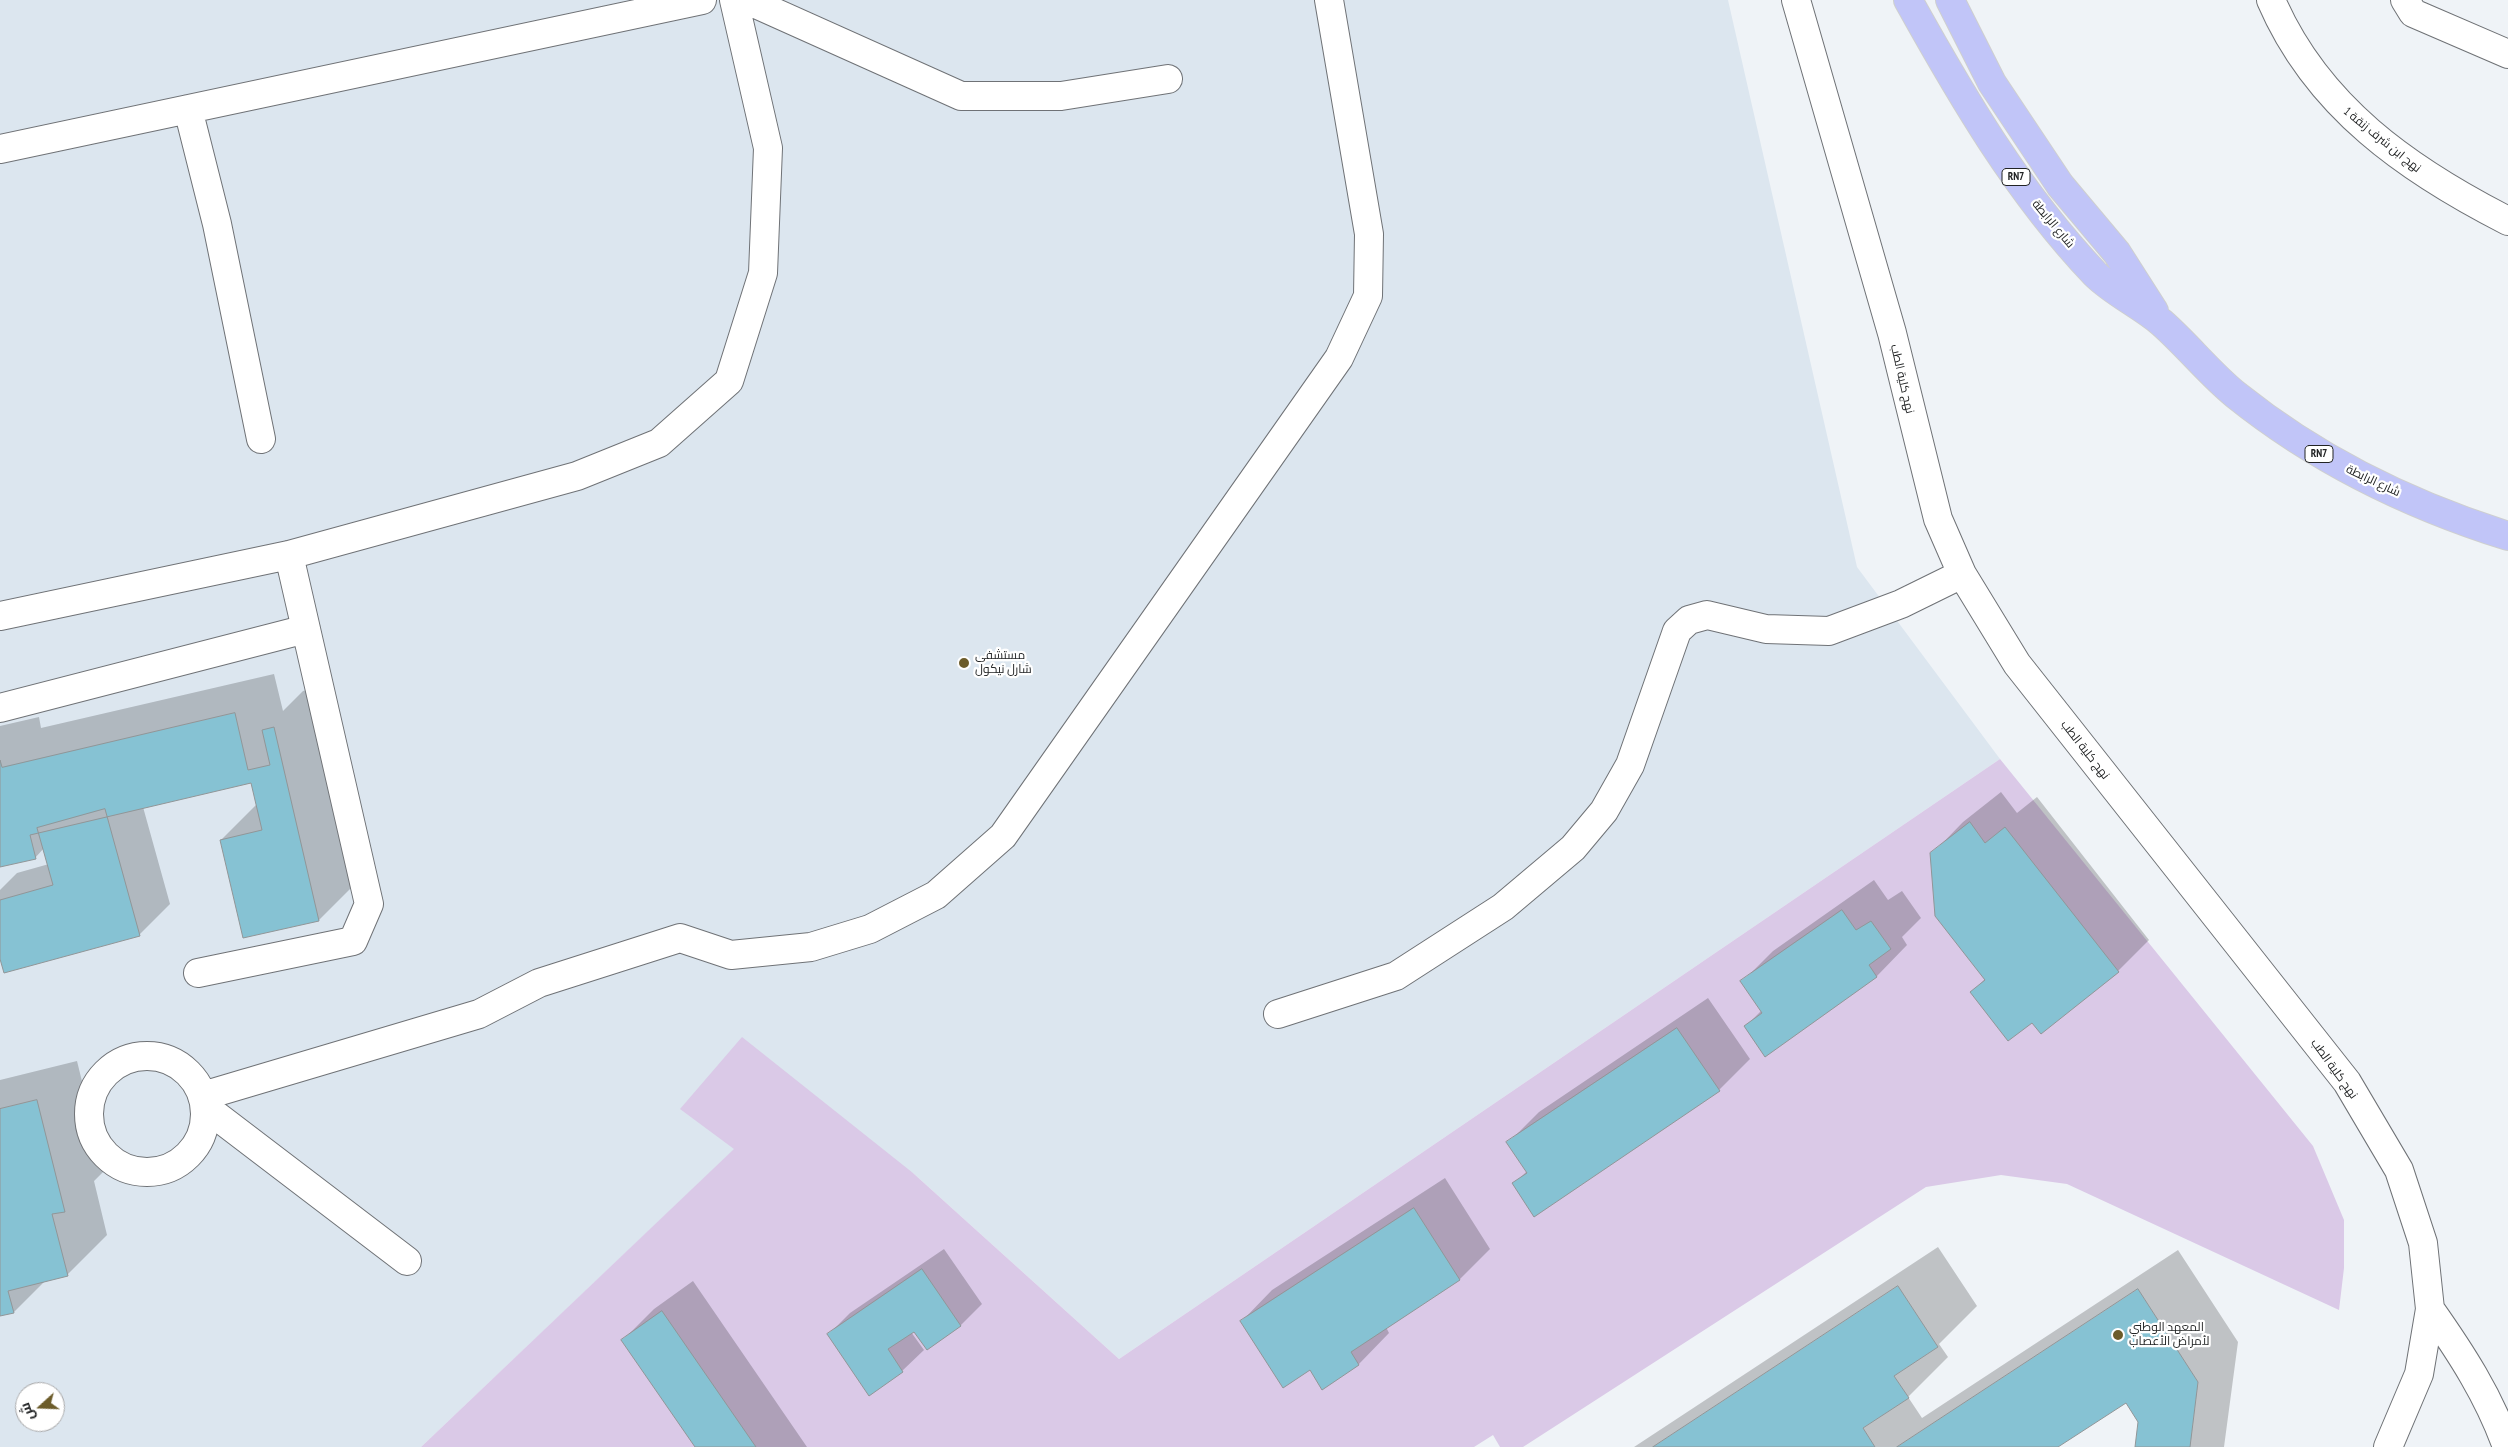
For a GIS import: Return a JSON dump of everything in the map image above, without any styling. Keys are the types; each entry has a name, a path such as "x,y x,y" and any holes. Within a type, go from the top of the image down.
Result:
{"main road":[{"name":"شارع الرابطة","path":"1908,0 1966,104 2038,209 2097,276 2161,323 2236,395 2328,460 2382,487 2468,523 2508,536"},
{"name":"شارع الرابطة","path":"1950,0 1997,91 2060,185 2117,252 2161,323"}],"street":[{"path":"0,149 702,0"},
{"path":"0,616 289,555 577,476 659,443 729,381 764,273 768,148 734,0"},
{"path":"747,0 961,96 1061,96 1168,79"},
{"path":"204,1101 479,1014 539,983 680,938 731,955 811,946 870,929 936,895 1003,836 1339,358 1368,296 1369,234 1330,0"},
{"name":"نهج كلية الطب","path":"1796,0 1892,333 1938,519 1962,574 2017,664 2347,1082 2399,1170 2423,1243 2430,1309 2419,1374 2388,1447"},
{"name":"نهج ابن شرف زنقة 1","path":"2271,0 2307,67 2342,108 2429,178 2508,221"},
{"path":"2405,0 2413,13 2508,54"},
{"path":"188,109 217,224 260,440"},
{"path":"198,973 353,941 369,904 289,555"},
{"path":"1278,1014 1396,976 1503,907 1573,848 1604,811 1630,765 1677,631 1689,620 1707,615 1766,629 1829,631 1901,604 1962,574"},
{"path":"0,708 306,629"},
{"path":"204,1101 205,1125 195,1149 164,1171 128,1170 109,1160 91,1134 90,1098 102,1075 129,1058 156,1056 186,1070 204,1101 407,1260"},
{"path":"2430,1309 2465,1359 2497,1419 2507,1447"}],"shaded area":[{"name":"مستشفى شارل نيكول","path":"0,0 1728,0 1857,567 2000,759 1119,1359 913,1173 735,1149 421,1447 0,1447"},
{"path":"2000,759 2313,1146 2344,1220 2344,1268 2339,1310 2067,1184 2001,1175 1926,1187 1523,1447 1500,1447 1493,1435 1474,1447 421,1447 734,1149 680,1109 742,1037 913,1173 1119,1359"}],"building":[{"path":"235,713 248,770 270,765 262,730 274,727 319,921 243,938 220,840 262,830 251,783 30,835 36,859 0,867 0,760 2,767"},
{"path":"105,809 140,936 4,973 0,959 0,900 53,885 37,828"},
{"path":"1970,822 1985,843 2005,827 2119,972 2041,1034 2032,1023 2008,1041 1970,992 1985,980 1935,916 1930,853"},
{"path":"1842,910 1856,930 1871,921 1891,949 1869,965 1877,977 1765,1057 1744,1026 1762,1013 1740,981"},
{"path":"1677,1028 1720,1091 1534,1217 1512,1183 1527,1173 1506,1142"},
{"path":"37,1100 65,1212 52,1214 68,1276 8,1291 14,1313 0,1316 0,1109"},
{"path":"1414,1208 1460,1280 1351,1352 1359,1365 1322,1390 1310,1370 1283,1388 1240,1321"},
{"path":"922,1269 961,1326 927,1350 914,1332 888,1349 903,1372 869,1396 827,1334"},
{"path":"1898,1286 1938,1347 1894,1376 1909,1398 1863,1428 1875,1447 1653,1447"},
{"name":"المعهد الوطني لأمراض الأعصاب","path":"2138,1289 2198,1382 2190,1447 2135,1447 2138,1422 2126,1403 2058,1447 1897,1447"},
{"path":"662,1311 756,1447 695,1447 621,1340"}],"place":[{"name":"مستشفى شارل نيكول","path":"964,663"},
{"name":"المعهد الوطني لأمراض الأعصاب","path":"2118,1335"}]}
